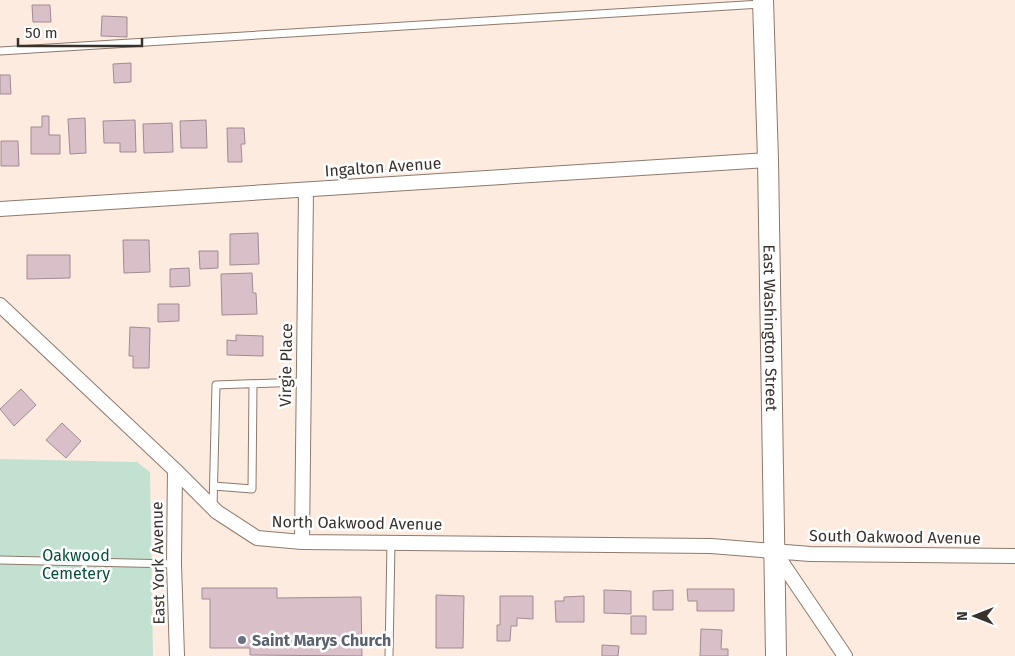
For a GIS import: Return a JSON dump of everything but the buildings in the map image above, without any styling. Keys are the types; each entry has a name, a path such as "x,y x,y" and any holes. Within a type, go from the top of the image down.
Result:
{"main road":[{"name":"East Washington Street","path":"763,2 768,160 776,656"}],"street":[{"name":"Ingalton Avenue","path":"0,210 768,160"},
{"name":"Virgie Place","path":"302,542 306,190"},
{"name":"North Oakwood Avenue","path":"0,305 213,508 230,522 257,538 302,542 711,546 774,550"},
{"name":"East York Avenue","path":"175,470 174,564 177,656"},
{"name":"South Oakwood Avenue","path":"774,550 810,554 1015,556"},
{"path":"774,550 846,656"}],"lane":[{"path":"0,51 763,2"},
{"path":"213,508 216,384 304,382"},
{"path":"214,486 252,489 253,384"},
{"path":"389,656 391,542"},
{"path":"0,560 174,564"}],"green space":[{"name":"Oakwood Cemetery","path":"0,459 137,462 150,472 153,656 0,656"}],"place":[{"name":"Saint Marys Church","path":"242,640"}]}
